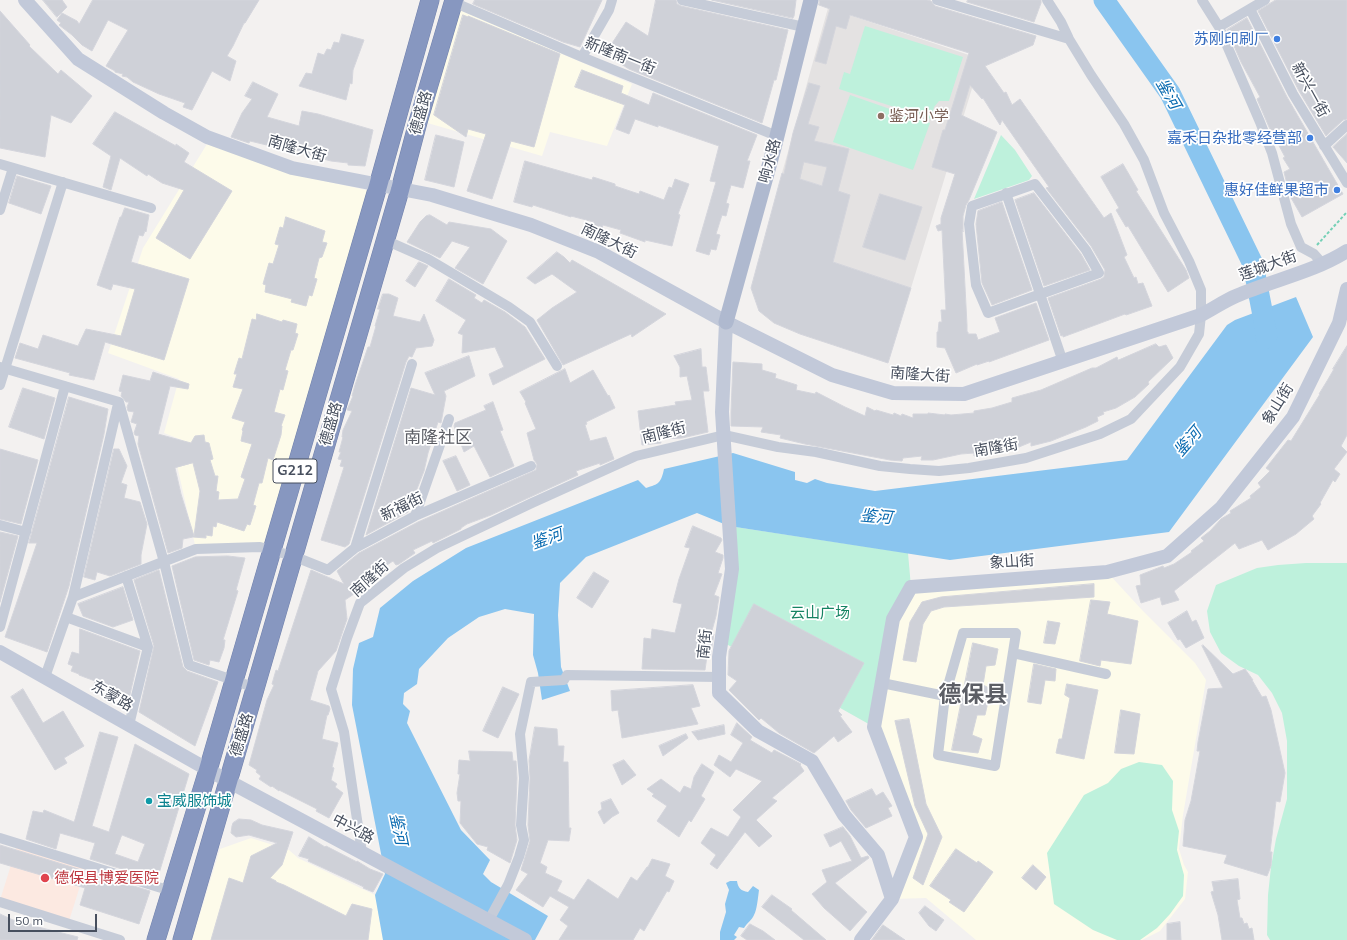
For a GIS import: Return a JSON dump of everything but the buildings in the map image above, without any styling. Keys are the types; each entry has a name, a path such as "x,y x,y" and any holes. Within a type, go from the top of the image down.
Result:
{"highway":[{"name":"G212","path":"156,940 208,770 378,185 430,0"},
{"name":"德盛路","path":"182,940 400,190 453,1"}],"main road":[{"name":"南隆大街","path":"25,0 78,59 164,113 207,137 292,168 432,195 531,225 599,252 726,322 832,375 893,392 964,394 1201,318"},
{"name":"响水路","path":"726,322 777,136 811,0"},
{"name":"莲城大街","path":"1308,273 1322,263 1347,251"},
{"name":"莲城大街","path":"1201,318 1236,300 1308,273 1347,261"},
{"name":"象山街","path":"861,940 892,899 916,837 874,727 893,619 911,587 1107,572 1167,556 1221,508 1293,417 1340,323 1347,289"},
{"name":"南街","path":"726,322 722,412 732,569 719,657 719,693 758,731 812,761 844,815 878,855 892,899"},
{"name":"东蒙路","path":"0,652 208,770"},
{"name":"中兴路","path":"208,770 525,940"}],"street":[{"path":"582,56 610,10 612,0"},
{"path":"682,0 804,28"},
{"path":"937,0 1068,39"},
{"name":"南隆街","path":"362,853 344,732 331,689 360,603 404,568 438,548 636,456 724,435 778,447 816,452 880,466 910,469 947,470 969,468 1026,458 1100,434 1131,419 1180,367 1199,334 1201,318 1201,290 1189,261 1164,213 1144,160 1124,124 1068,39 1047,0"},
{"path":"1202,0 1219,27 1244,82 1272,153 1291,224 1302,247 1314,254 1322,263"},
{"path":"1219,27 1265,0"},
{"name":"新隆南一街","path":"453,1 777,136"},
{"name":"新兴一街","path":"1250,9 1293,94 1347,183"},
{"path":"1324,146 1347,125"},
{"path":"0,164 151,208"},
{"path":"0,210 13,168"},
{"path":"0,385 2,368 63,182"},
{"path":"1035,184 1086,250 1099,273 1039,294 988,313 976,285 969,224 972,206 1035,184"},
{"path":"1006,193 1063,362"},
{"path":"385,240 428,260 509,307 530,322 557,366"},
{"path":"354,548 412,364"},
{"path":"2,368 119,402"},
{"path":"0,627 65,386"},
{"path":"119,402 164,562 189,665 256,688"},
{"path":"45,677 73,597 119,402"},
{"path":"415,516 449,419"},
{"name":"新福街","path":"293,556 328,570 354,548 415,516 531,466"},
{"path":"0,525 26,532"},
{"path":"73,597 196,549 260,547 293,556"},
{"path":"126,576 148,647 129,725"},
{"path":"66,618 148,647"},
{"path":"963,633 1016,633 1013,653 995,766 938,755 945,696 963,633"},
{"path":"1013,653 1106,674"},
{"path":"489,920 508,885 524,840 521,825 524,778 520,734 531,682 564,680 567,675 719,677"},
{"path":"882,683 945,696"},
{"path":"0,838 171,891"},
{"path":"0,902 120,940"}],"path":[{"path":"1310,252 1347,212"}],"shaded area":[{"name":"鉴河小学","path":"828,8 981,59 911,288 833,262 849,195 782,173"},
{"path":"457,9 632,84 607,146 550,132 542,156 424,122"},
{"path":"207,144 291,174 371,191 267,545 195,545 176,461 182,440 164,433 179,379 108,353 143,248"},
{"path":"1107,572 1142,610 1195,663 1206,680 1183,815 1179,849 1188,872 1185,899 1160,931 1142,940 976,940 926,898 892,899 916,837 874,727 893,619 917,586"},
{"path":"251,838 289,850 298,858 375,895 383,940 192,940 220,849"},
{"name":"德保县博爱医院","path":"17,846 86,867 69,921 0,900"}],"green space":[{"path":"865,26 963,57 949,101 939,101 934,107 931,119 839,89 844,72 850,74"},
{"path":"850,95 930,123 913,170 833,142"},
{"path":"1001,135 1015,150 1032,176 1029,180 974,199"},
{"name":"云山广场","path":"729,526 908,553 911,587 893,619 874,727 721,641"},
{"path":"1306,563 1347,563 1347,940 1270,940 1267,935 1268,895 1271,867 1276,839 1287,799 1287,741 1282,713 1272,693 1258,675 1239,666 1221,653 1210,632 1207,611 1216,585 1257,568"},
{"path":"1139,762 1162,765 1173,781 1172,810 1179,831 1177,850 1184,875 1183,896 1170,914 1157,928 1140,940 1117,940 1093,930 1054,904 1047,853 1084,795 1108,783 1121,769"}],"water":[{"path":"1296,297 1313,337 1169,532 950,560 729,526 697,513 586,557 560,583 558,615 561,667 570,691 542,700 538,673 533,655 534,614 505,609 479,617 448,638 419,669 417,684 404,693 403,704 410,711 407,723 461,830 490,860 483,874 491,882 548,916 535,940 383,940 375,895 385,874 352,705 353,669 359,643 373,637 380,608 413,581 466,548 638,480 646,488 654,485 659,482 664,469 733,453 795,472 795,480 807,483 815,479 827,483 875,491 1127,460 1227,325 1235,320"},
{"path":"730,881 737,881 740,889 746,892 748,892 753,886 759,890 756,910 753,917 744,928 739,927 734,935 737,937 734,940 720,940 720,932 726,912 725,904 729,890 726,883"}],"waterway":[{"name":"鉴河","path":"1104,0 1170,93 1253,264 1267,336 1266,338"}],"place":[{"name":"苏刚印刷厂","path":"1277,39"},
{"name":"鉴河小学","path":"881,116"},
{"name":"嘉禾日杂批零经营部","path":"1310,138"},
{"name":"惠好佳鲜果超市","path":"1337,190"},
{"name":"宝威服饰城","path":"149,801"},
{"name":"德保县博爱医院","path":"45,878"}],"district":[{"name":"南隆社区","path":"438,438"},
{"name":"德保县","path":"973,695"}]}
